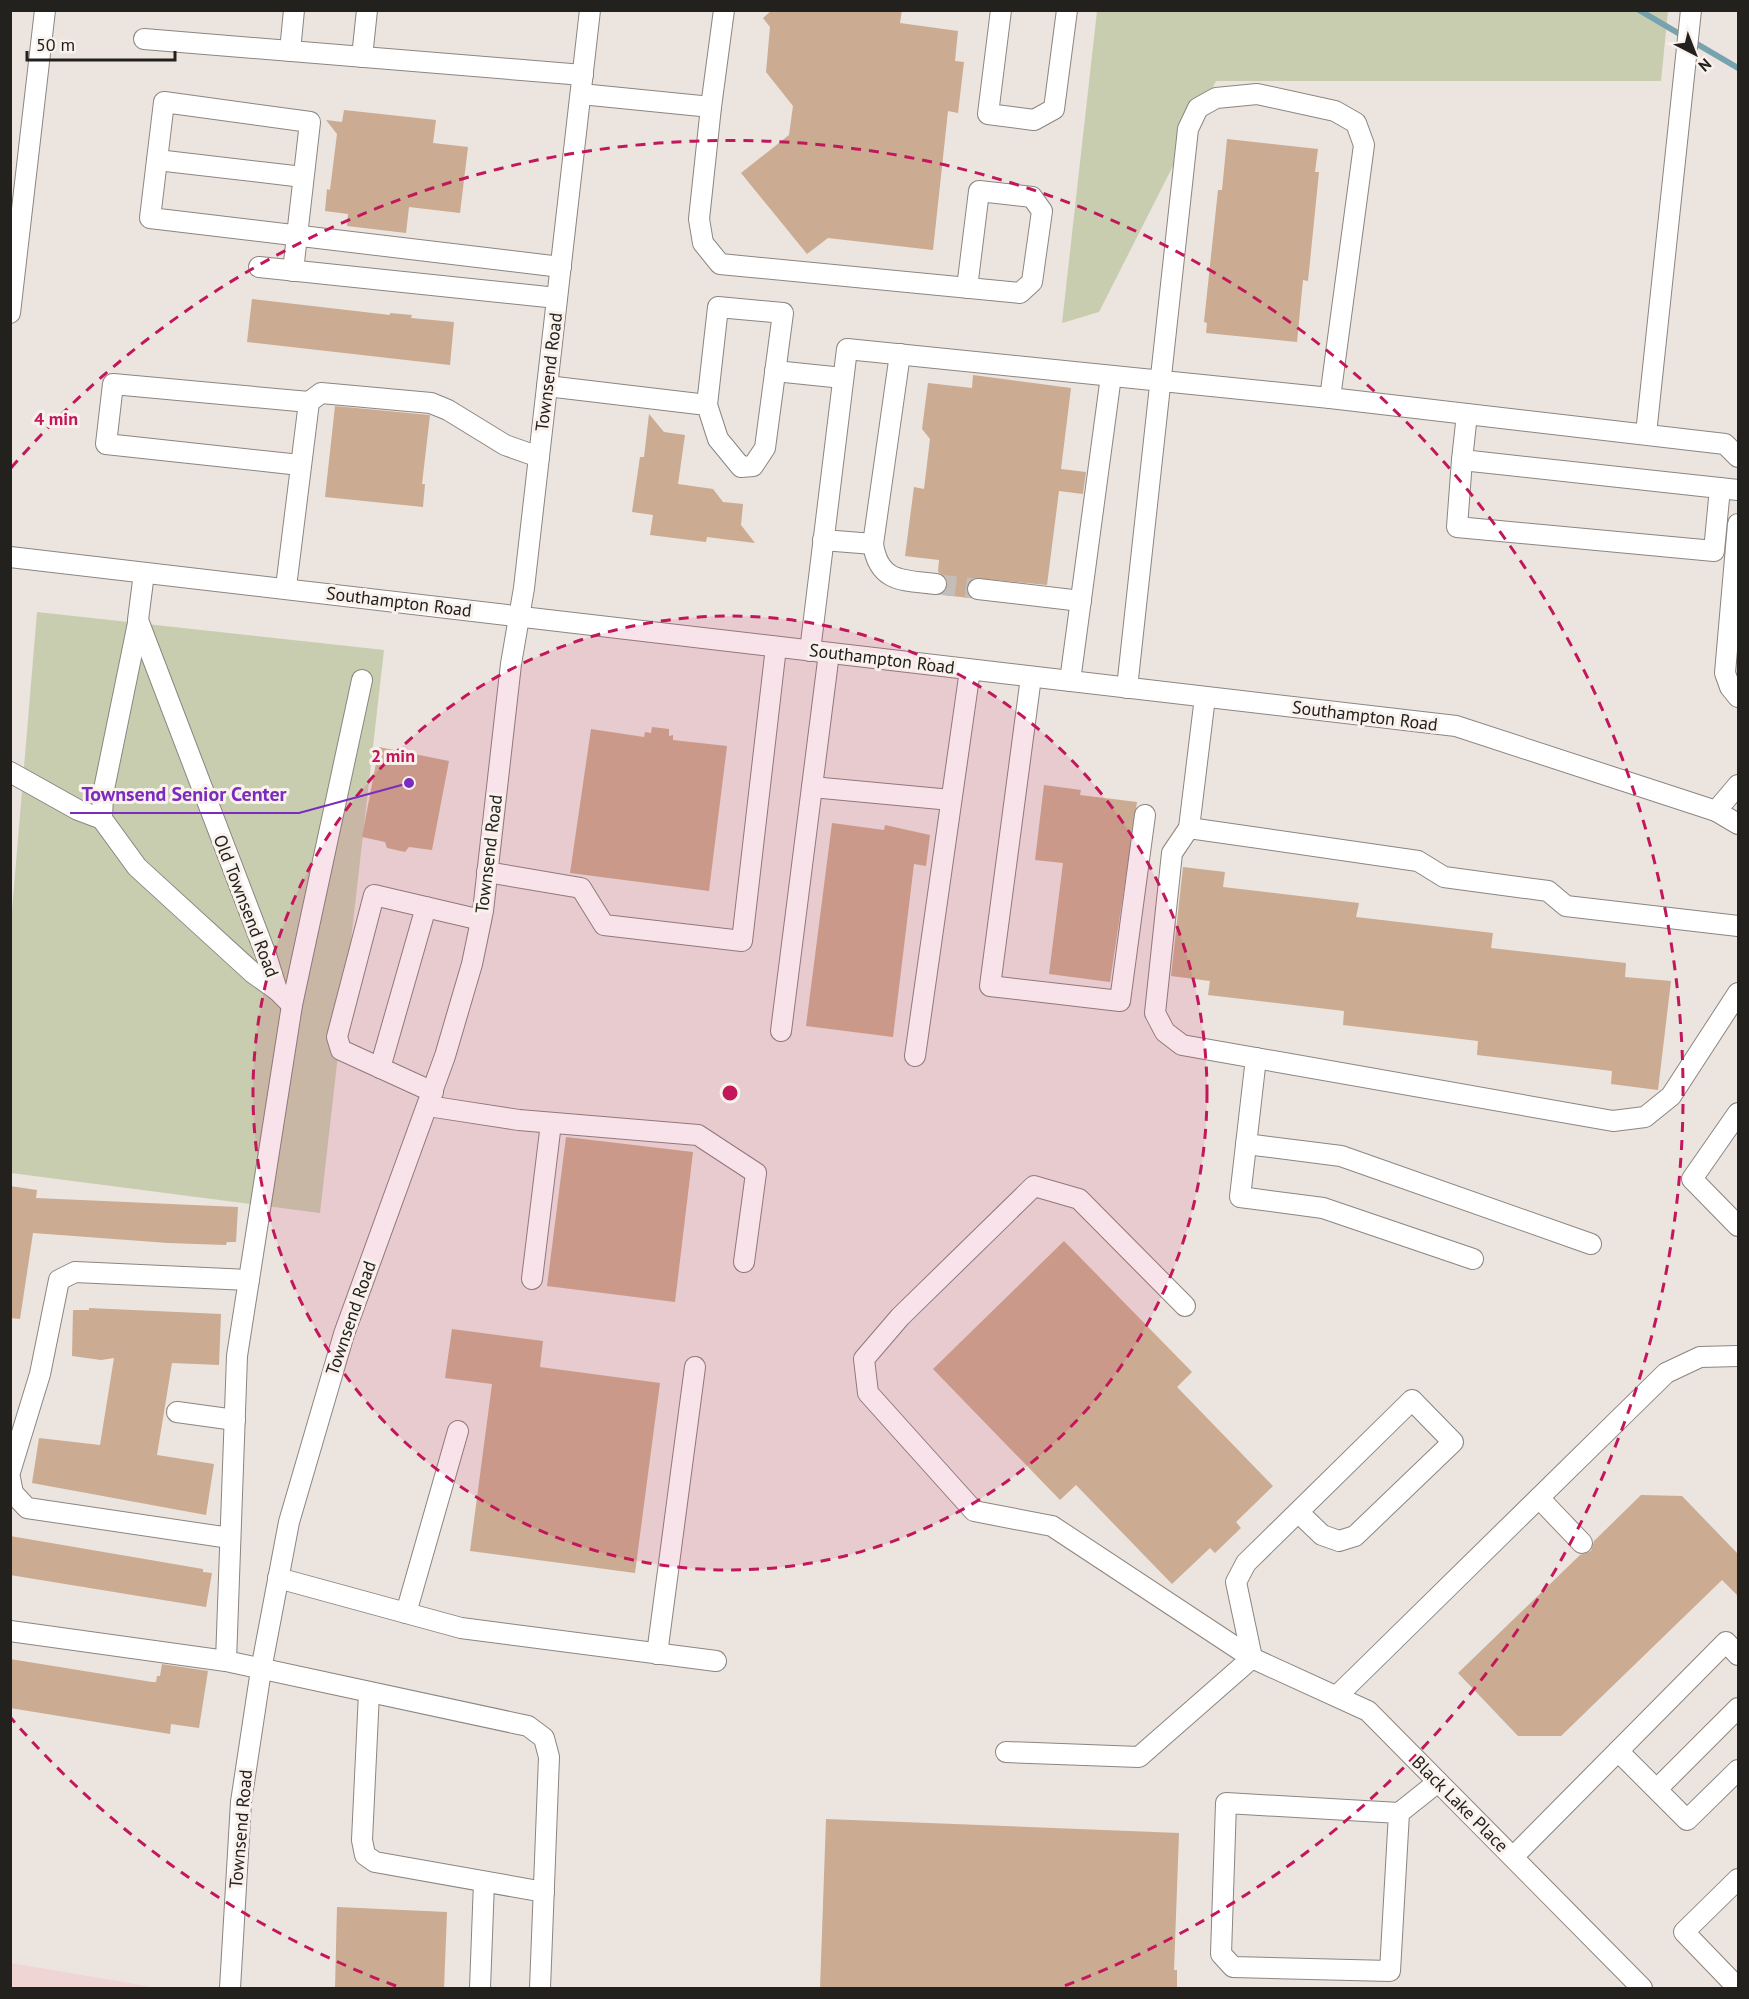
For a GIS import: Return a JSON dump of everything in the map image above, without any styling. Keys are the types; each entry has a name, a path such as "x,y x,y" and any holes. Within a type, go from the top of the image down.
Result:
{"street":[{"path":"10,313 45,10"},
{"path":"290,51 294,10"},
{"path":"362,57 367,10"},
{"name":"Townsend Road","path":"230,1989 241,1802 261,1670 289,1522 344,1334 430,1099 472,964 481,920 511,664 539,457 590,10"},
{"path":"724,10 699,219 703,243 720,264 967,288 1020,293 1032,282 1042,212 1032,197 979,191 967,288"},
{"path":"997,11 988,114 1034,120 1053,109 1067,10"},
{"path":"1646,434 1691,15"},
{"path":"144,39 362,57 582,85 711,107"},
{"path":"1127,688 1188,129 1198,108 1216,98 1257,94 1335,111 1356,123 1364,145 1330,398"},
{"path":"293,271 296,235 310,122 164,102 150,218 296,235 561,267"},
{"path":"157,160 303,177"},
{"path":"259,267 557,298"},
{"path":"718,307 783,313 765,448 753,466 741,467 718,439 707,405 718,307"},
{"path":"781,1031 812,787 823,540 847,349 1330,398 1646,434 1725,444 1738,457"},
{"path":"900,354 873,544 876,562 887,575 903,580 936,584"},
{"path":"775,371 843,378"},
{"path":"1070,681 1111,376"},
{"path":"300,465 106,444 113,384 309,402 321,393 431,404 448,410 505,445 539,457"},
{"path":"547,386 707,405"},
{"path":"286,587 309,402"},
{"path":"1462,460 1729,489 1714,551 1457,526 1462,460 1467,414"},
{"path":"1738,524 1725,673 1730,687 1738,696"},
{"path":"823,540 873,544"},
{"name":"Southampton Road","path":"10,557 286,587 519,617 1456,726 1716,811 1738,824"},
{"name":"Old Townsend Road","path":"144,573 138,620 103,794 102,819 137,867 253,973 277,990 292,1005"},
{"path":"978,588 1081,601"},
{"name":"Old Townsend Road","path":"138,620 266,955 277,990"},
{"path":"487,872 581,888 604,925 742,941 776,647"},
{"path":"915,1056 970,670"},
{"path":"1031,677 990,986 1120,1001 1145,814"},
{"path":"226,1661 237,1356 292,1005 362,680"},
{"path":"1205,697 1189,828 1172,853 1155,1012 1165,1032 1182,1045 1613,1120 1645,1117 1671,1096 1738,993"},
{"path":"10,772 78,810 102,819"},
{"path":"1716,811 1738,785"},
{"path":"812,787 951,800"},
{"path":"1189,828 1418,861 1444,877 1548,891 1566,906 1738,926"},
{"path":"481,920 374,895 337,1037 340,1050 380,1068 430,1099 551,1123 698,1135 756,1173 744,1262"},
{"path":"380,1068 426,907"},
{"path":"1256,1058 1240,1197 1323,1208 1473,1259"},
{"path":"1738,1113 1692,1179 1738,1226"},
{"path":"532,1279 551,1123"},
{"path":"1246,1144 1341,1156 1592,1244"},
{"name":"Black Lake Place","path":"1185,1306 1079,1199 1034,1186 900,1317 864,1359 868,1393 974,1511 1052,1526 1252,1658 1368,1711 1642,1989"},
{"path":"10,1472 40,1374 59,1280 75,1272 249,1280"},
{"path":"1337,1696 1666,1373 1700,1357 1738,1356"},
{"path":"657,1654 695,1367"},
{"path":"1006,1752 1139,1757 1252,1658 1236,1582 1246,1563 1412,1400 1453,1442 1355,1536 1339,1541 1322,1535 1298,1512"},
{"path":"177,1412 235,1420"},
{"path":"406,1613 458,1431"},
{"path":"10,1478 13,1493 27,1508 230,1538"},
{"path":"1539,1498 1582,1543"},
{"path":"278,1578 461,1628 716,1661"},
{"path":"10,1631 226,1661 528,1726 544,1738 549,1757 540,1989"},
{"path":"1513,1857 1726,1642 1738,1655"},
{"path":"369,1693 362,1840 365,1855 375,1862 544,1892"},
{"path":"1657,1789 1738,1708"},
{"path":"1618,1751 1687,1820 1738,1770"},
{"path":"1399,1813 1390,1971 1233,1967 1221,1954 1226,1803 1399,1813 1438,1782"},
{"path":"1738,1879 1684,1932 1738,1988"},
{"path":"480,1989 484,1882"}],"shaded area":[{"path":"11,1963 158,1988 11,1988"}],"green space":[{"path":"1097,11 1668,11 1661,81 1216,81 1099,312 1062,323"},
{"path":"37,612 384,650 320,1213 11,1173 11,922"}],"building":[{"path":"772,10 902,10 900,23 958,31 955,61 964,62 958,113 948,111 933,250 828,238 807,254 741,173 789,135 793,106 766,72 770,27 763,18"},
{"path":"344,110 436,120 433,143 468,147 460,213 409,207 406,233 347,226 348,214 325,211 337,134 326,120 342,122"},
{"path":"1227,139 1318,149 1315,172 1319,172 1308,281 1303,280 1297,342 1206,333 1207,323 1204,322 1218,190 1222,190"},
{"path":"252,299 390,315 390,313 412,315 411,318 454,322 450,365 247,342"},
{"path":"973,375 1071,388 1061,469 1086,472 1083,494 1059,491 1047,585 974,578 966,587 970,598 942,595 948,585 943,575 938,572 939,560 905,556 914,487 924,489 930,439 922,429 928,383 972,388"},
{"path":"335,406 430,415 422,484 425,484 423,507 325,497"},
{"path":"649,414 664,432 685,435 678,484 713,489 723,502 743,504 741,525 755,543 707,537 706,542 650,535 653,515 632,512 640,457 644,457"},
{"path":"652,727 669,729 669,736 673,735 673,740 727,746 709,891 570,873 591,729 644,737 645,732 651,733"},
{"path":"379,747 449,761 432,850 409,847 405,852 387,848 385,842 362,837"},
{"path":"1044,785 1081,790 1080,795 1137,802 1110,982 1049,974 1063,863 1035,860"},
{"path":"832,823 884,830 885,825 930,835 926,866 914,864 893,1037 806,1026"},
{"path":"1183,867 1225,872 1223,887 1359,903 1356,917 1493,933 1491,948 1626,963 1625,977 1671,981 1658,1090 1611,1084 1612,1071 1477,1055 1478,1041 1343,1025 1344,1011 1208,995 1210,981 1171,976"},
{"path":"566,1137 693,1152 675,1302 547,1286"},
{"path":"10,1186 37,1190 36,1198 238,1207 236,1242 227,1242 226,1245 168,1243 33,1233 20,1319 10,1318"},
{"path":"1064,1241 1192,1372 1177,1387 1273,1486 1236,1522 1241,1528 1215,1553 1210,1548 1172,1584 1076,1485 1060,1500 933,1369"},
{"path":"89,1308 221,1314 219,1365 172,1363 157,1455 214,1464 206,1515 32,1483 39,1438 100,1445 114,1358 101,1360 72,1356 73,1310 89,1310"},
{"path":"452,1329 543,1341 540,1367 660,1383 635,1573 470,1551 492,1384 445,1378"},
{"path":"1641,1495 1682,1496 1738,1554 1738,1596 1722,1580 1561,1736 1518,1736 1458,1673 1580,1555 1591,1551 1594,1541"},
{"path":"10,1536 203,1569 203,1572 212,1573 206,1607 10,1575"},
{"path":"10,1659 152,1682 156,1682 157,1676 160,1676 162,1664 208,1671 199,1728 171,1724 170,1734 10,1708"},
{"path":"826,1819 1179,1833 1174,1970 1177,1970 1177,1989 820,1989"},
{"path":"337,1907 447,1912 444,1989 335,1989"}],"waterway":[{"path":"1639,10 1683,36"},
{"path":"1692,41 1738,68"}],"tunnel":[{"path":"936,584 978,589"}],"place":[{"name":"Townsend Senior Center","path":"409,783"}]}
